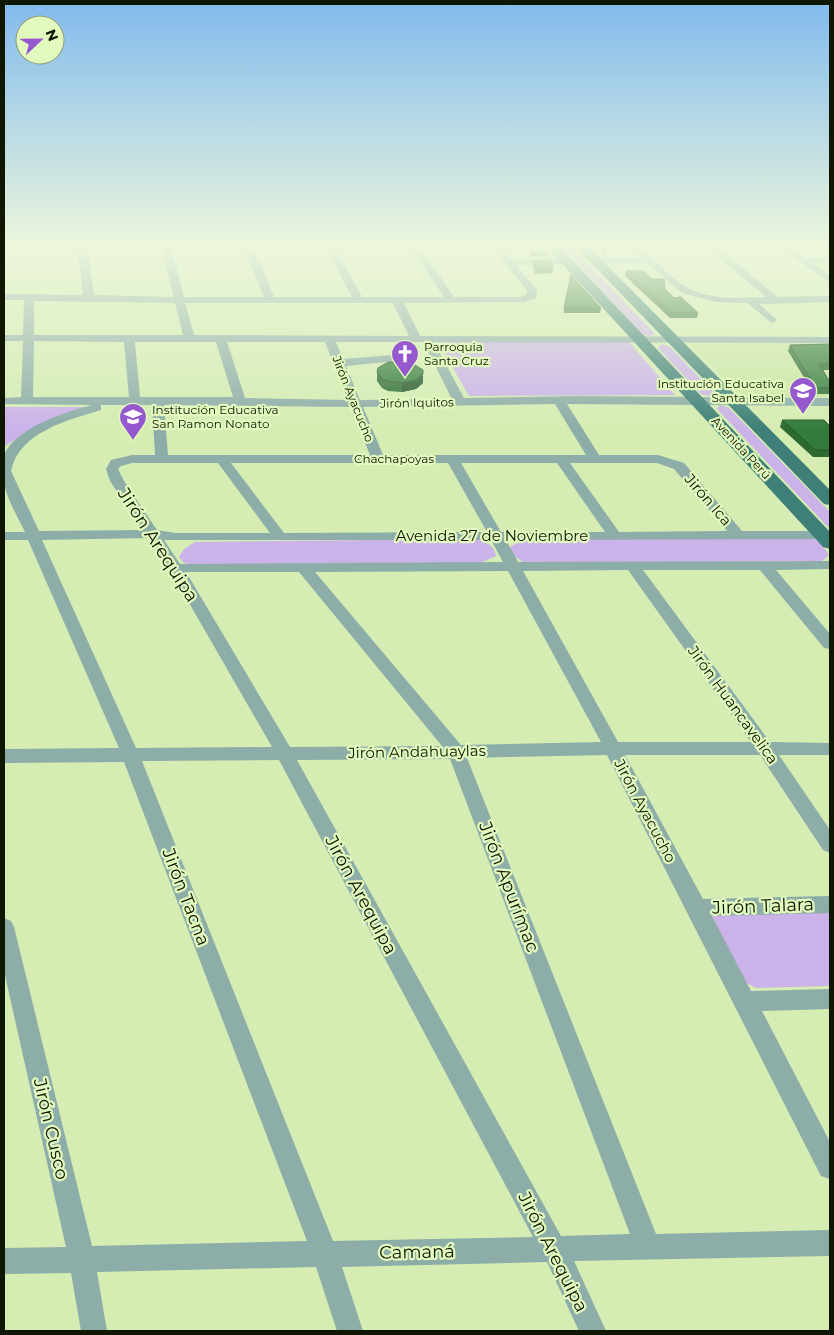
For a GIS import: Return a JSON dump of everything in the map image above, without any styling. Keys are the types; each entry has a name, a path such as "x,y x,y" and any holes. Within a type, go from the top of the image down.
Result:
{"main road":[{"name":"Avenida Perú","path":"607,305 828,537"},
{"name":"Avenida Perú","path":"639,305 830,500"}],"street":[{"path":"27,401 29,305"},
{"path":"180,305 189,338"},
{"path":"400,305 460,402"},
{"path":"755,305 772,320"},
{"path":"4,338 830,340"},
{"path":"129,338 135,402"},
{"path":"220,338 240,401"},
{"name":"Jirón Ayacucho","path":"328,338 378,459"},
{"path":"338,362 407,357"},
{"name":"Jirón Iquitos","path":"4,402 240,401 355,404 697,400 830,402"},
{"path":"558,401 595,459"},
{"name":"Jirón Tacna","path":"112,402 66,416 47,425 26,440 10,455 4,470 131,756 325,1254 350,1331"},
{"path":"158,402 162,459"},
{"path":"221,458 280,537"},
{"name":"Chachapoyas","path":"112,469 116,462 132,459 221,458 658,459 679,466"},
{"path":"560,458 615,536"},
{"name":"Jirón Ayacucho","path":"452,459 497,536 611,748 746,1001 830,1167"},
{"name":"Jirón Ica","path":"679,466 738,535"},
{"name":"Jirón Arequipa","path":"112,469 116,481 176,568 285,754 554,1249 593,1331"},
{"name":"Avenida 27 de Noviembre","path":"4,536 154,534 175,537 738,535 828,537"},
{"name":"Avenida 27 de Noviembre","path":"176,568 830,565"},
{"name":"Jirón Huancavelica","path":"632,566 766,750 830,845"},
{"path":"765,566 830,644"},
{"name":"Jirón Apurímac","path":"303,567 442,732 456,752 648,1247"},
{"name":"Jirón Andahuaylas","path":"4,756 456,752 611,748 830,749"},
{"name":"Jirón Talara","path":"696,908 830,904"},
{"name":"Jirón Cusco","path":"4,927 82,1260 94,1331"},
{"path":"746,1001 830,999"},
{"name":"Camaná","path":"4,1261 830,1243"}],"shaded area":[{"path":"616,305 628,305 655,334 650,336 643,335"},
{"path":"438,342 629,342 675,395 469,396"},
{"path":"830,343 830,397 742,397 690,344"},
{"path":"662,344 670,347 714,393 709,396 701,394 658,348"},
{"path":"720,405 729,408 830,512 830,528 717,409"},
{"path":"4,407 91,407 46,423 5,446"},
{"path":"478,539 492,547 496,556 478,564 195,565 184,563 179,557 184,549 195,542"},
{"path":"528,539 814,539 821,543 829,555 822,561 531,563 523,562 509,552 511,546"},
{"path":"715,911 830,911 830,986 756,988 745,982 712,917"}],"building":[{"path":"565,305 599,305 601,308 564,308"},
{"path":"663,305 690,305 698,313 671,313"},
{"path":"830,344 830,363 819,364 830,382 830,388 816,388 790,345"},
{"path":"388,362 410,362 423,370 423,374 416,380 402,383 382,379 377,372 378,368"},
{"path":"782,420 824,420 830,426 830,450 815,450"}],"place":[{"name":"Parroquia Santa Cruz","path":"405,378"},
{"name":"Institución Educativa Santa Isabel","path":"803,415"},
{"name":"Institución Educativa San Ramon Nonato","path":"133,441"}]}
